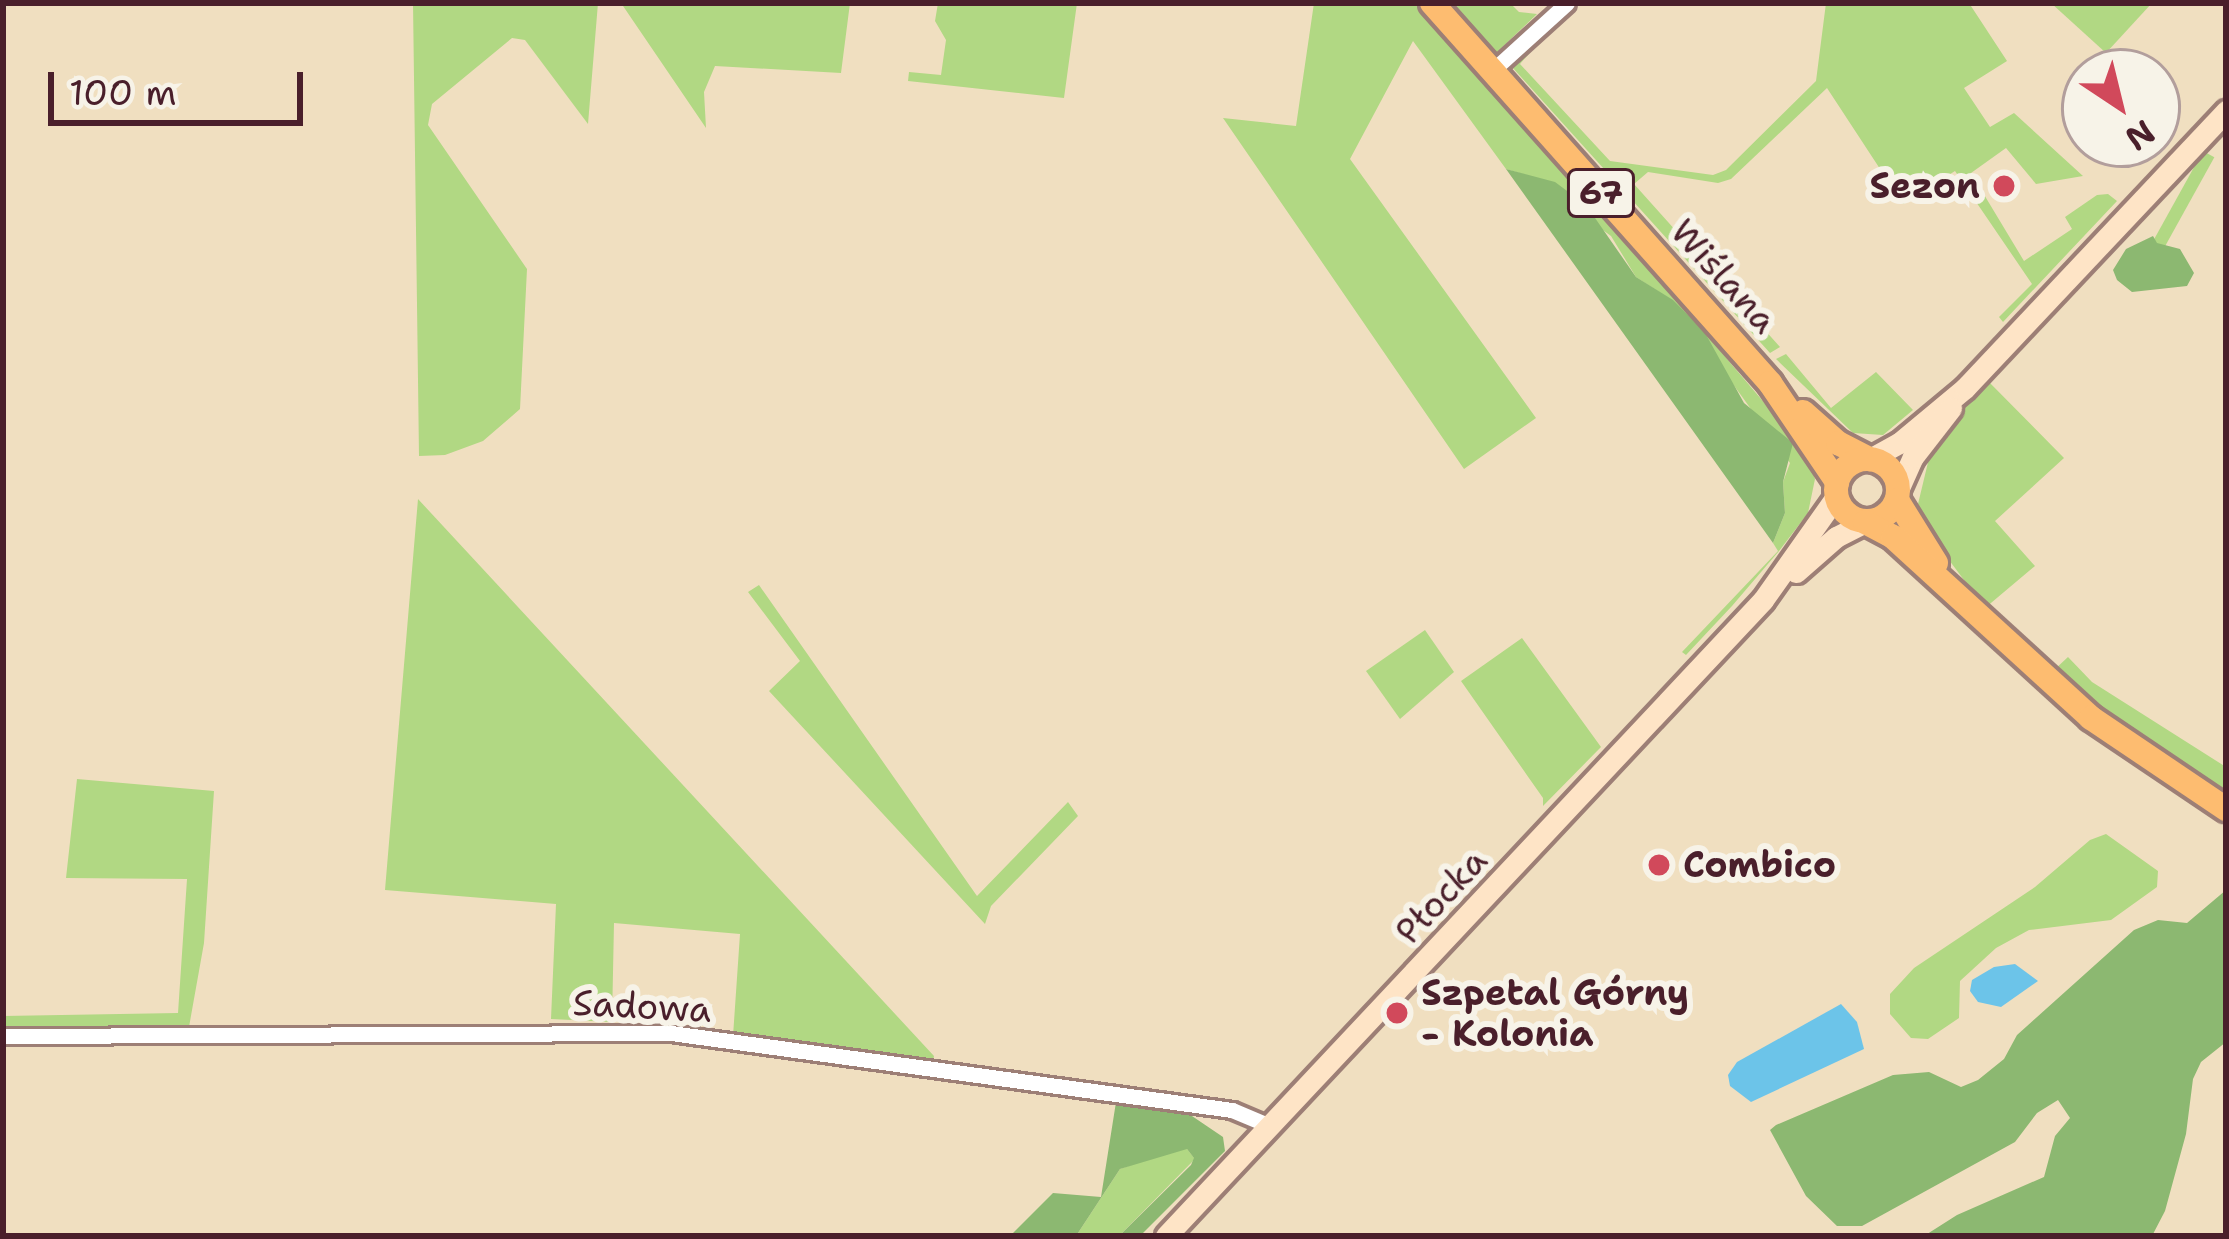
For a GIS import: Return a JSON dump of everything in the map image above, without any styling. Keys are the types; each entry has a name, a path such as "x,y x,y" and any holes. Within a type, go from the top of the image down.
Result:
{"main road":[{"name":"Wiślana","path":"1432,3 1770,383 1838,443 1870,459"},
{"path":"1836,489 1849,464 1899,443 1964,388 2226,111"},
{"name":"Wiślana","path":"1770,383 1836,489"},
{"path":"1865,522 1885,516 1917,451 1964,388"},
{"name":"67","path":"1870,459 1890,468 1898,494 1954,590"},
{"name":"67","path":"1836,489 1846,514 1893,537 1954,590 2020,658 2091,718 2226,808"},
{"name":"Płocka","path":"1763,600 1836,489"},
{"name":"Płocka","path":"1166,1236 1763,600 1836,537 1865,522"}],"street":[{"path":"1492,71 1567,3"},
{"name":"Sadowa","path":"3,1036 670,1033 1232,1110 1270,1126"}],"green space":[{"path":"413,3 598,3 588,124 525,40 512,38 432,104 428,125 527,269 520,409 483,441 445,455 419,456"},
{"path":"621,3 850,3 841,73 715,66 704,92 706,128"},
{"path":"938,3 1077,3 1064,98 908,81 909,72 941,75 946,40 935,21"},
{"path":"1314,3 1421,3 1719,341 1727,359 1807,453 1815,479 1808,513 1779,551 1732,606 1686,655 1682,652 1778,551 1773,543 1785,513 1783,482 1790,463 1673,301 1636,277 1611,236 1529,176 1506,169 1413,41 1350,159 1536,418 1464,469 1223,118 1296,126"},
{"path":"1446,3 1510,3 1519,12 1537,14 1493,56"},
{"path":"1826,3 1969,3 2007,61 1964,88 1990,127 2014,113 2061,156 2061,168 2074,168 2083,176 2036,184 2006,148 1971,173 2024,261 2072,229 2065,217 2097,195 2108,194 2117,201 2003,322 1999,317 2032,284 1955,171 1903,204 1827,88 1731,179 1718,183 1648,172 1634,184 1780,347 1770,353 1512,67 1524,49 1533,49 1520,64 1610,161 1713,175 1726,170 1816,81"},
{"path":"2051,3 2152,3 2111,48 2100,48"},
{"path":"2203,151 2214,157 2141,289 2130,283"},
{"path":"1506,169 1555,182 1586,205 1636,277 1673,300 1704,331 1744,403 1793,443 1783,482 1785,513 1773,543"},
{"path":"2153,236 2157,243 2180,249 2194,273 2187,286 2132,292 2117,280 2113,270 2126,249"},
{"path":"1786,354 1831,408 1876,372 1913,410 1883,435 1853,433 1776,359"},
{"path":"1986,379 2064,458 1995,521 2035,566 1985,608 1925,528 1918,504 1930,454"},
{"path":"418,499 934,1056 933,1061 733,1036 740,934 614,923 612,1022 551,1019 556,904 385,890"},
{"path":"759,585 977,896 1068,802 1078,816 991,906 985,924 769,691 800,661 748,592"},
{"path":"1425,630 1454,672 1400,719 1366,671"},
{"path":"1522,638 1601,747 1543,806 1543,798 1461,681"},
{"path":"2068,657 2092,682 2226,767 2226,791 2116,724 2053,671"},
{"path":"77,779 214,791 204,943 189,1027 3,1029 3,1016 178,1013 187,879 66,878"},
{"path":"2106,834 2158,871 2157,887 2111,920 2029,930 1996,948 1960,981 1959,1018 1928,1039 1911,1038 1890,1014 1890,994 1914,968 2035,887 2090,840"},
{"path":"2226,890 2226,1042 2201,1062 2193,1079 2186,1134 2165,1211 2152,1236 1924,1236 1957,1215 2044,1177 2055,1136 2070,1118 2058,1100 2037,1113 2015,1142 1862,1226 1837,1226 1806,1196 1770,1130 1776,1125 1893,1075 1929,1072 1961,1087 1978,1080 2004,1059 2017,1035 2134,930 2158,920 2187,923"},
{"path":"1116,1102 1189,1114 1223,1137 1225,1151 1140,1236 1119,1236 1191,1165 1194,1158 1187,1149 1120,1169 1076,1236 1010,1236 1053,1193 1101,1197"},
{"path":"1187,1149 1195,1159 1119,1236 1076,1236 1120,1169"}],"water":[{"path":"2015,964 2038,981 2001,1007 1978,1002 1970,991 1972,980 1994,967"},
{"path":"1841,1004 1857,1022 1864,1049 1751,1102 1730,1086 1728,1075 1737,1062"}],"place":[{"name":"Sezon","path":"2004,186"},
{"name":"Combico","path":"1659,865"},
{"name":"Szpetal Górny - Kolonia","path":"1397,1013"}]}
